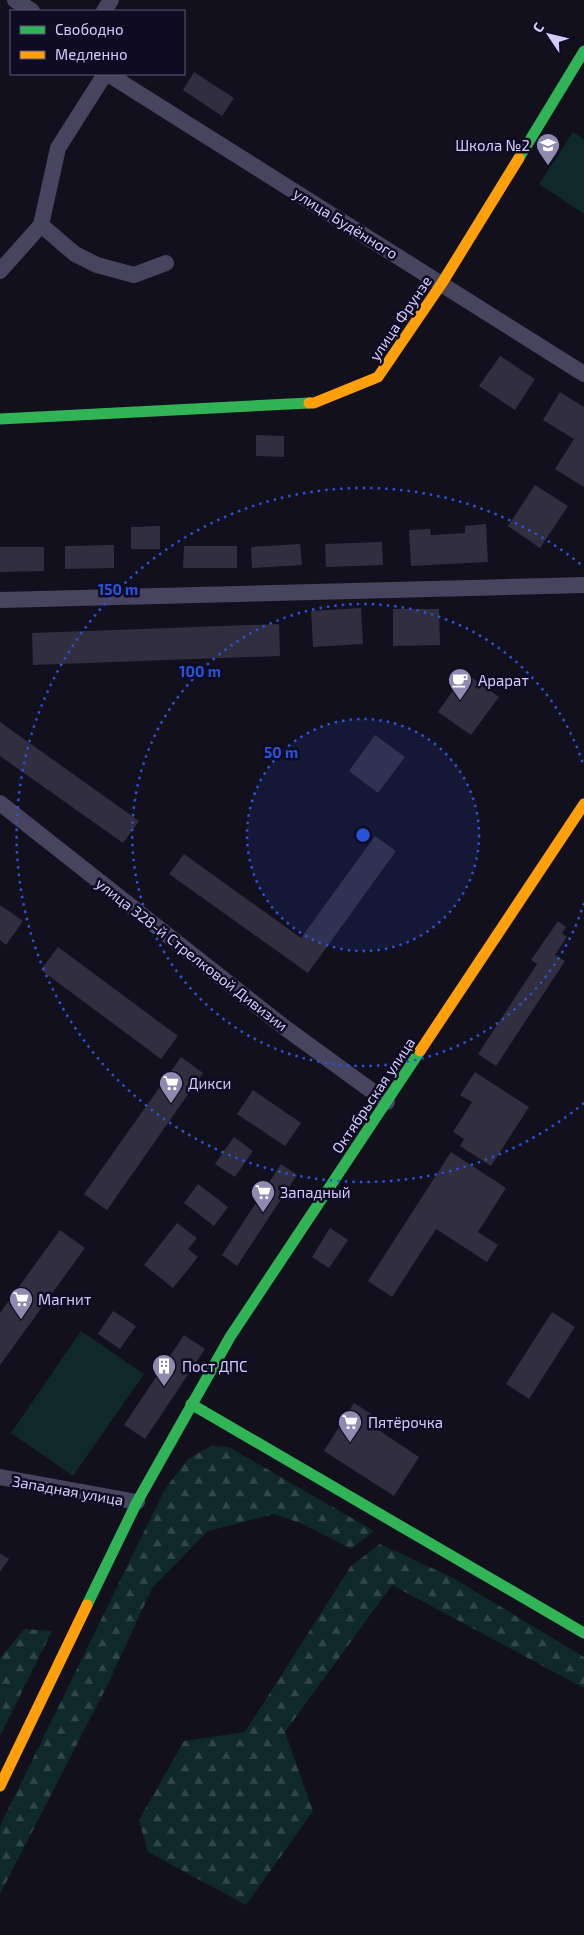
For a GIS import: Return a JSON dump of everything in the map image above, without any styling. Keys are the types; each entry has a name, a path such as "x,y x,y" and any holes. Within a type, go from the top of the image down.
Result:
{"main road":[{"name":"улица Фрунзе","path":"0,419 314,403 378,377 442,283 584,51"},
{"name":"Октябрьская улица","path":"0,1786 137,1502 230,1337 584,804"},
{"path":"191,1404 584,1632"}],"street":[{"path":"15,0 30,10"},
{"path":"0,271 41,226 58,148 105,75"},
{"name":"улица Будённого","path":"108,75 442,283 584,374"},
{"path":"41,226 75,254 97,265 134,276 166,262"},
{"path":"0,600 584,586"},
{"name":"улица 328-й Стрелковой Дивизии","path":"0,803 284,1027 387,1102"},
{"name":"Западная улица","path":"0,1477 137,1502"}],"green space":[{"path":"573,132 584,139 584,214 539,184"},
{"path":"81,1331 144,1374 73,1476 11,1433"},
{"path":"211,1446 229,1447 374,1531 351,1549 303,1524 274,1514 208,1531 152,1588 108,1684 0,1894 0,1826 165,1489 188,1459"},
{"path":"380,1544 453,1578 584,1657 584,1688 392,1585 285,1732 313,1811 246,1905 148,1852 139,1820 184,1741 245,1732 351,1566"},
{"path":"24,1629 52,1631 0,1736 0,1659"}],"building":[{"path":"194,72 234,98 222,116 183,90"},
{"path":"500,356 535,379 515,410 479,386"},
{"path":"560,392 584,407 584,487 555,469 574,439 543,420"},
{"path":"256,435 284,436 284,457 256,456"},
{"path":"535,485 568,506 540,548 508,526"},
{"path":"486,524 488,562 411,566 409,530 430,529 431,535 465,533 465,526"},
{"path":"160,526 160,549 131,549 131,527"},
{"path":"382,542 383,565 326,567 325,544"},
{"path":"300,544 302,565 252,568 251,547"},
{"path":"114,545 114,568 65,569 65,546"},
{"path":"184,546 237,546 237,568 183,568"},
{"path":"0,547 44,547 44,571 0,572"},
{"path":"361,608 363,644 313,647 311,611"},
{"path":"393,609 439,609 440,645 393,646"},
{"path":"279,624 280,656 33,665 32,633"},
{"path":"465,673 499,697 471,735 438,712"},
{"path":"0,722 139,821 123,843 0,756"},
{"path":"375,735 405,757 378,793 349,771"},
{"path":"375,836 396,851 308,973 169,874 184,854 301,938"},
{"path":"0,905 23,921 6,945 0,940"},
{"path":"558,921 566,927 562,933 567,937 555,955 565,961 496,1066 478,1054 537,964 531,960"},
{"path":"58,947 178,1036 161,1059 41,970"},
{"path":"181,1057 203,1073 107,1210 84,1194"},
{"path":"475,1072 529,1107 491,1166 460,1146 464,1139 453,1132 472,1102 460,1095"},
{"path":"253,1090 301,1123 285,1146 237,1114"},
{"path":"234,1137 253,1151 235,1177 215,1164"},
{"path":"451,1152 506,1188 478,1232 498,1245 487,1262 436,1229 392,1297 368,1281"},
{"path":"281,1164 297,1175 237,1266 222,1255"},
{"path":"198,1184 228,1207 214,1226 184,1203"},
{"path":"177,1223 197,1238 188,1249 198,1257 173,1288 144,1265"},
{"path":"330,1228 348,1240 329,1268 312,1257"},
{"path":"60,1230 85,1248 0,1365 0,1313"},
{"path":"113,1311 136,1326 120,1349 98,1334"},
{"path":"552,1312 575,1327 529,1399 506,1384"},
{"name":"Пост ДПС","path":"184,1335 205,1349 145,1439 124,1425"},
{"path":"354,1403 376,1417 371,1425 419,1457 394,1496 324,1451"},
{"path":"0,1553 9,1559 0,1572"}],"traffic: fast":[{"path":"519,158 584,51"},
{"path":"0,419 309,403"},
{"path":"87,1605 137,1502 230,1337 420,1051"},
{"path":"191,1404 584,1633"}],"traffic: slow":[{"path":"309,403 314,403 378,377 442,283 519,158"},
{"path":"420,1051 584,804"},
{"path":"0,1786 87,1605"}],"place":[{"name":"Школа №2","path":"548,166"},
{"name":"Арарат","path":"460,701"},
{"name":"Дикси","path":"171,1104"},
{"name":"Западный","path":"263,1213"},
{"name":"Магнит","path":"21,1320"},
{"name":"Пост ДПС","path":"164,1387"},
{"name":"Пятёрочка","path":"350,1443"}]}
